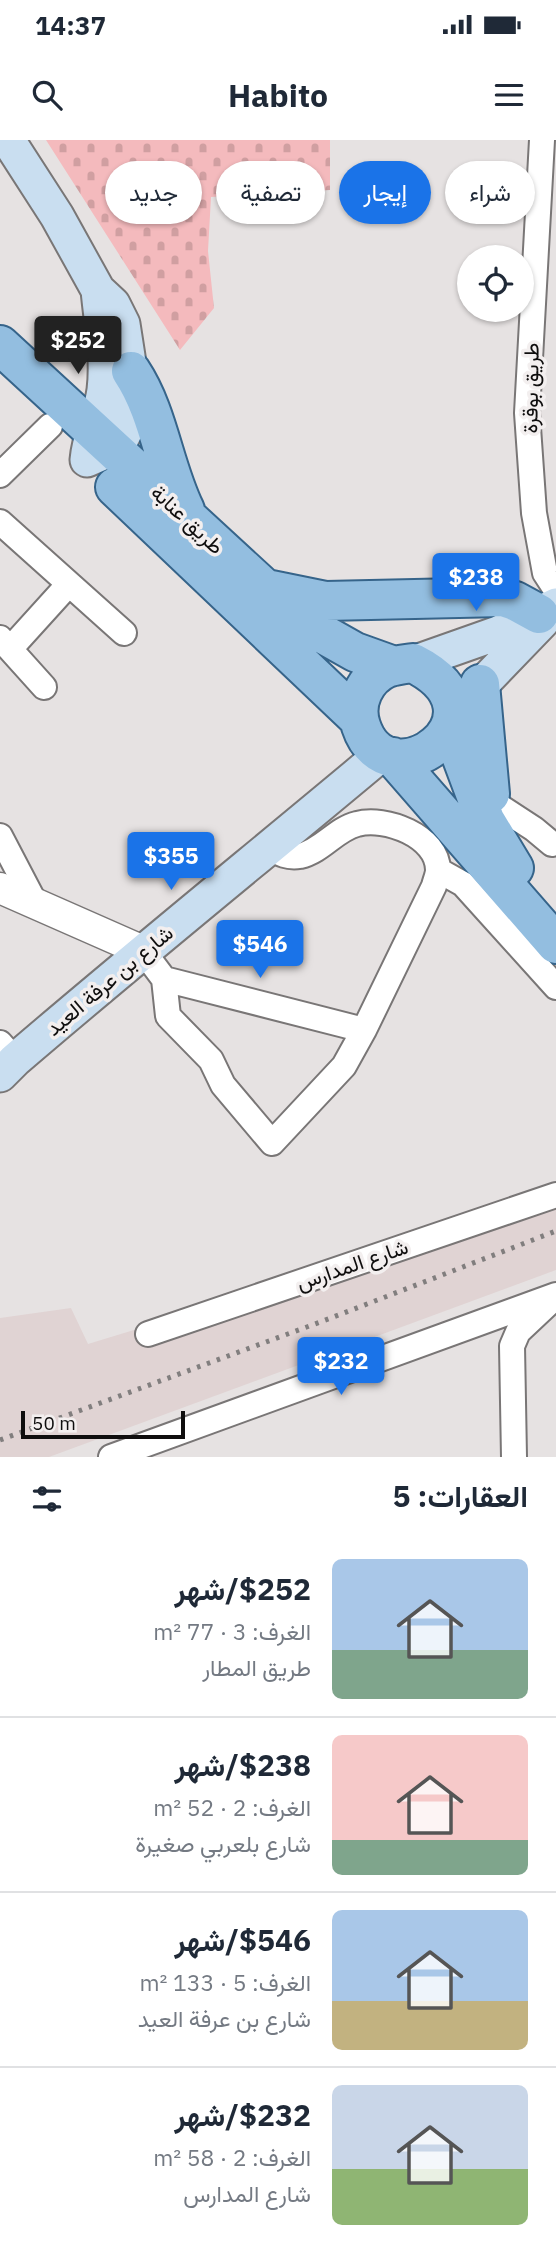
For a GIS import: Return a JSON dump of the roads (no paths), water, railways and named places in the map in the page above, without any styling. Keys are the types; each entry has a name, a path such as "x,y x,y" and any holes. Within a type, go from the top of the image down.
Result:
{"main road":[{"path":"8,140 57,216 98,290 113,304 123,324 131,371 131,422 121,440 97,446 106,372 98,290"},
{"name":"طريق عنابة","path":"0,345 359,719"},
{"path":"131,371 149,402 176,491 191,521"},
{"name":"طريق عنابة","path":"0,381 50,426 97,446 191,521 300,621 355,652 404,665"},
{"path":"262,588 326,601 503,597 515,601 552,604"},
{"path":"552,604 467,645 384,670 369,682 360,699 359,719 367,738 388,755 556,944"},
{"path":"388,755 417,757 438,745 451,721 480,684 552,604"},
{"path":"404,665 439,678 447,689 451,703 451,721 470,782 496,841 556,935"},
{"path":"480,684 485,723 486,771 496,841"},
{"name":"شارع بن عرفة العيد","path":"5,1059 388,755"}],"street":[{"name":"طريق بوقرة","path":"542,140 527,412 537,533 552,604"},
{"path":"0,475 50,426"},
{"path":"0,522 124,633"},
{"path":"44,687 5,643 68,585"},
{"path":"491,801 555,845"},
{"path":"0,888 143,951 164,979 168,1016 211,1060 223,1085 272,1143 344,1066 364,1030 433,886 438,870 434,854 425,842 413,833 374,822 357,824 303,855 282,855 270,848"},
{"path":"0,836 35,903"},
{"path":"438,870 463,884 556,987"},
{"path":"164,979 364,1030"},
{"name":"شارع المدارس","path":"148,1334 556,1195"},
{"path":"111,1457 556,1295"},
{"path":"514,1457 512,1346 518,1332 556,1295"}],"railway":[{"path":"0,1440 323,1321 556,1231"}]}
